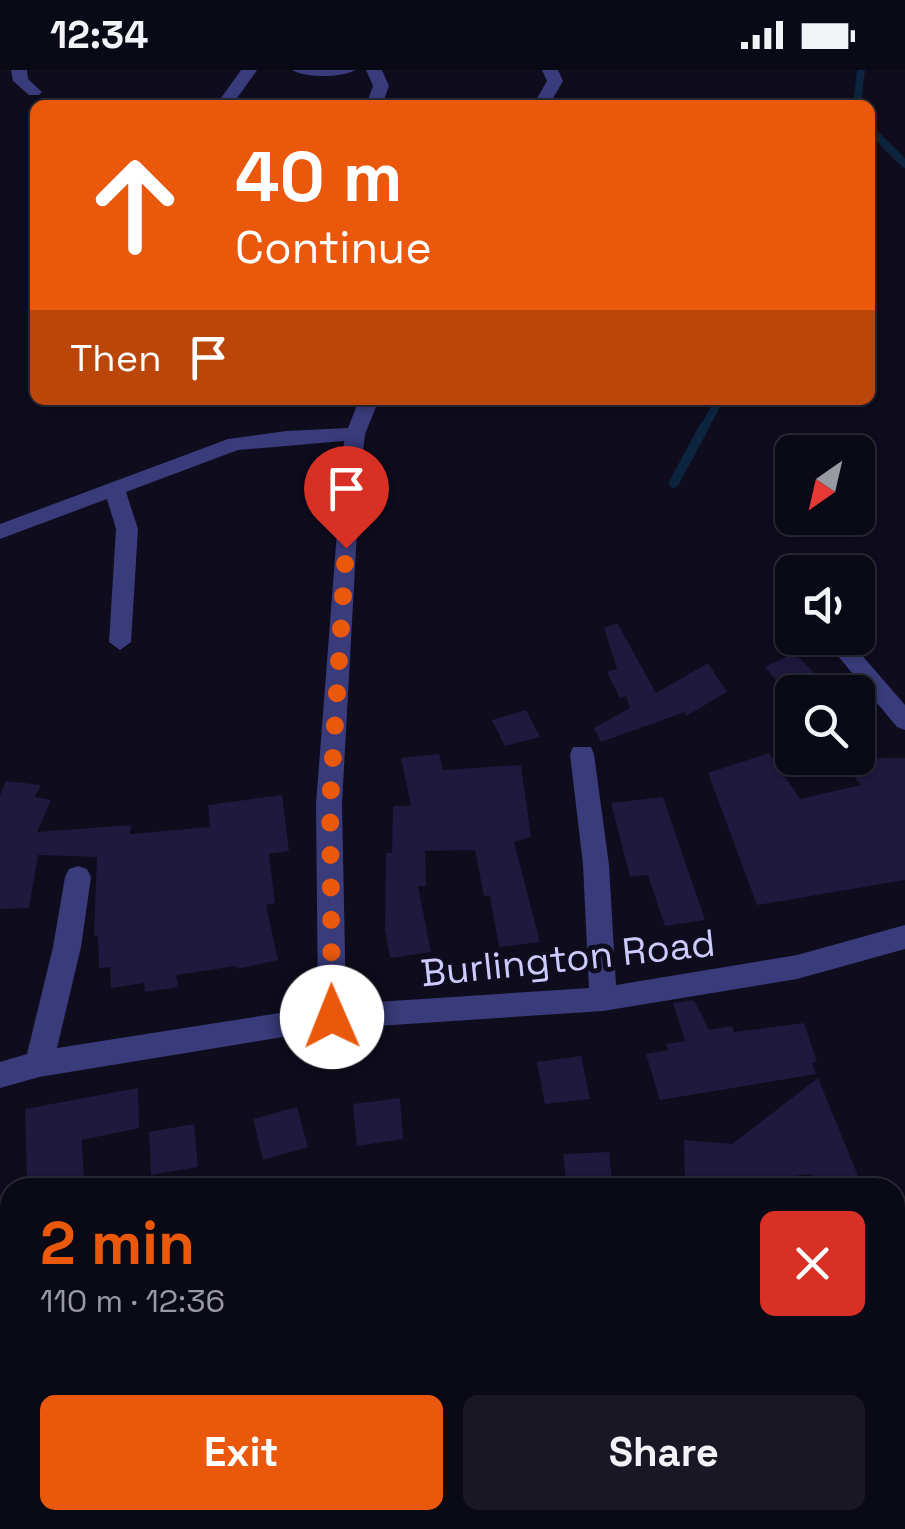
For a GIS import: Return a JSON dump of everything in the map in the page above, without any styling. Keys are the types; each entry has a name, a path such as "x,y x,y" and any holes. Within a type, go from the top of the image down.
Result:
{"street":[{"path":"19,70 21,80 34,92"},
{"path":"228,100 249,70"},
{"path":"300,70 347,70"},
{"path":"374,70 380,86 376,100"},
{"path":"544,100 556,81 550,70"},
{"path":"332,1017 330,804 355,434 367,405"},
{"path":"0,532 235,444 286,436 355,434"},
{"path":"114,487 127,529 120,642"},
{"path":"849,655 905,720"},
{"path":"582,754 596,866 603,999"},
{"path":"39,1064 67,946 78,878"},
{"name":"Burlington Road","path":"0,1075 39,1064 332,1017 603,999 798,967 905,938"}],"building":[{"path":"617,623 656,693 708,663 727,692 686,716 685,712 601,742 594,728 630,708 626,696 620,698 607,672 617,669 604,628"},
{"path":"796,655 816,675 775,675 775,679 765,667"},
{"path":"526,710 540,737 505,746 492,720"},
{"path":"769,753 775,762 775,775 784,775 800,799 861,785 853,775 875,775 875,758 905,758 905,880 757,905 708,773"},
{"path":"439,754 443,770 521,765 531,837 514,842 540,942 499,947 490,896 484,896 475,850 425,851 426,886 418,886 431,952 390,958 385,929 386,853 392,853 393,806 411,806 401,758"},
{"path":"6,781 41,785 35,797 51,800 37,832 131,825 130,834 210,827 208,805 282,795 289,851 269,854 275,903 266,905 278,960 176,975 178,987 145,992 144,983 111,988 110,967 99,968 98,936 94,936 97,857 38,855 29,908 0,909 0,795"},
{"path":"663,797 705,920 665,926 648,875 630,877 611,803"},
{"path":"694,1000 709,1030 732,1026 734,1032 804,1023 817,1062 812,1063 816,1074 660,1100 646,1054 668,1050 666,1044 685,1041 673,1003"},
{"path":"581,1056 590,1099 545,1104 537,1062"},
{"path":"818,1078 859,1178 812,1178 811,1174 685,1178 684,1140 732,1144"},
{"path":"138,1088 139,1128 82,1140 84,1178 27,1178 25,1109"},
{"path":"400,1098 403,1139 357,1146 353,1104"},
{"path":"297,1107 308,1147 263,1160 253,1119"},
{"path":"194,1124 198,1167 151,1175 149,1132"},
{"path":"609,1152 612,1178 566,1178 563,1154"}],"waterway":[{"path":"858,100 861,70"},
{"path":"875,134 905,164"},
{"path":"703,430 716,405"},
{"path":"674,483 704,427"}],"route":[{"path":"332,1017 330,804 346,548"}]}
